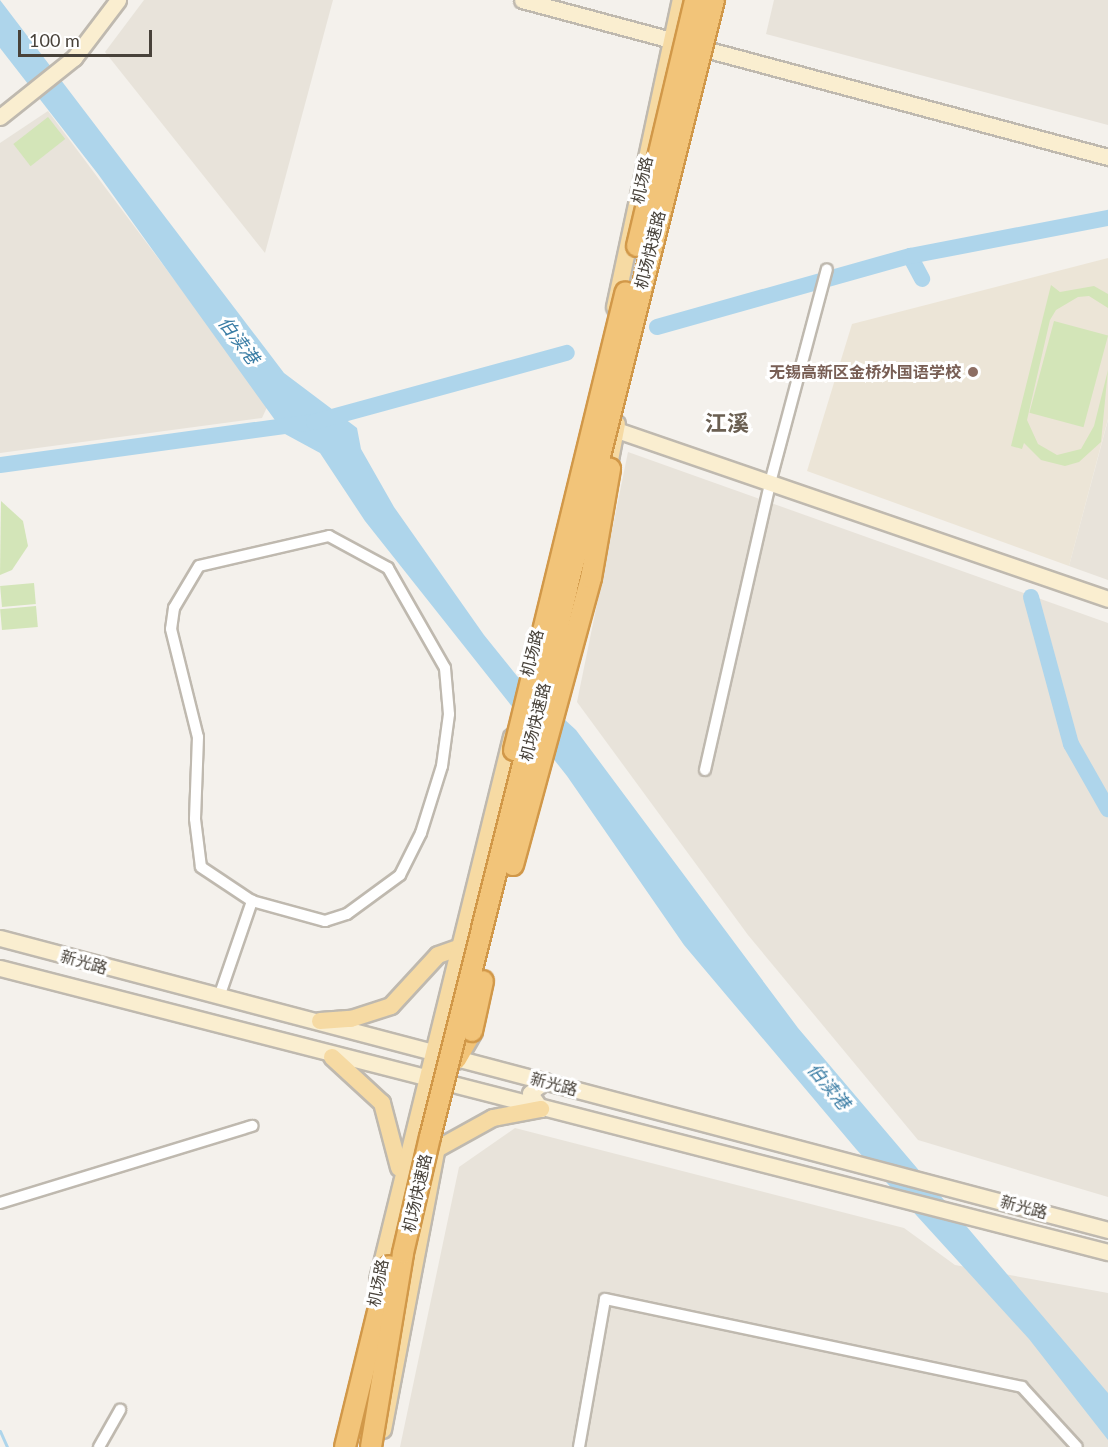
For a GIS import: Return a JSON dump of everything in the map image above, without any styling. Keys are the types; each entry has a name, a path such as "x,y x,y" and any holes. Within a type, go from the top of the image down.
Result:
{"highway":[{"name":"机场快速路","path":"361,1447 393,1252 695,0"},
{"name":"机场快速路","path":"371,1447 417,1195 714,0"},
{"path":"456,1059 472,1031 591,578 608,487 615,405"},
{"path":"345,1447 393,1252"}],"main road":[{"path":"0,117 17,107 74,58 118,0"},
{"path":"522,0 1108,157"},
{"name":"机场路","path":"352,1447 377,1283 430,1052 510,748 591,421 681,0"},
{"name":"机场路","path":"380,1447 449,1085 552,693 719,0"},
{"path":"591,421 1108,598"},
{"name":"新光路","path":"0,938 1108,1230"},
{"path":"320,1021 351,1019 391,1006 438,955 458,948"},
{"name":"新光路","path":"0,968 332,1057 969,1214 1108,1252"},
{"path":"332,1057 382,1103 399,1155 400,1183"},
{"path":"436,1149 493,1118 541,1109 530,1093 545,1081"}],"street":[{"path":"705,770 770,483 827,269"},
{"path":"328,536 388,568 445,668 449,714 442,766 421,833 400,875 347,914 325,921 252,901 216,881 198,857 198,737 171,629 174,608 199,566 328,536"},
{"path":"219,997 252,901"},
{"path":"0,1203 252,1126"},
{"path":"579,1447 605,1299 1022,1387 1077,1447"},
{"path":"99,1447 120,1410"}],"shaded area":[{"path":"144,0 333,0 265,253 105,52"},
{"path":"774,0 1108,0 1108,125 766,34"},
{"path":"48,111 268,405 262,418 0,453 0,143"},
{"name":"无锡高新区金桥外国语学校","path":"1108,258 1108,419 1069,566 807,471 852,324"},
{"path":"1108,420 1108,580 1069,566"},
{"path":"628,452 1108,623 1108,1197 918,1140 748,935 577,702"},
{"path":"515,1128 904,1228 955,1265 1108,1293 1108,1447 400,1447 459,1167"}],"green space":[{"path":"48,117 65,139 31,166 13,144"},
{"path":"1051,285 1060,292 1094,286 1108,294 1108,308 1089,296 1078,297 1056,310 1050,320 1027,420 1038,444 1057,455 1081,449 1094,426 1108,370 1101,442 1079,462 1065,466 1041,460 1024,443 1022,449 1011,446"},
{"path":"1054,321 1108,335 1084,427 1029,413"},
{"path":"1,501 23,521 28,546 12,570 0,575"},
{"path":"34,583 36,604 2,607 0,586"},
{"path":"36,606 38,627 2,630 0,609"}],"water":[{"name":"伯渎港","path":"0,0 284,373 357,428 361,449 394,507 484,635 517,676 576,730 798,1028 1108,1393 1108,1440 1029,1339 856,1149 684,945 567,776 365,521 320,453 285,434 98,174 0,48"}],"waterway":[{"path":"657,327 910,256 1108,218"},
{"path":"910,256 922,279"},
{"path":"0,465 314,422 567,353"},
{"path":"1031,597 1071,744 1108,809"},
{"path":"0,1431 7,1447"}],"place":[{"name":"无锡高新区金桥外国语学校","path":"973,372"}],"district":[{"name":"江溪","path":"727,423"}]}
